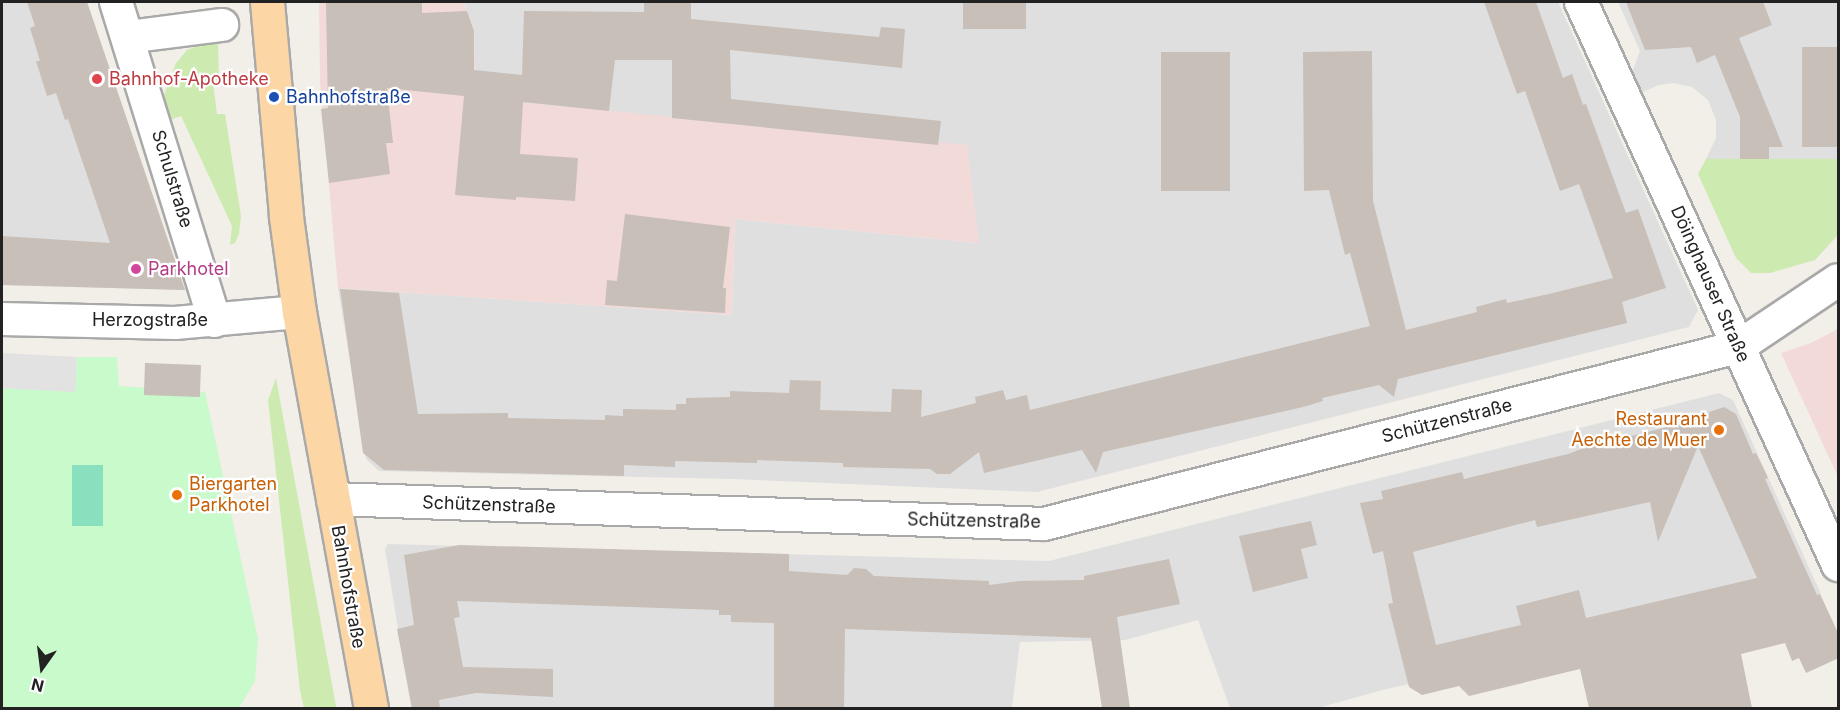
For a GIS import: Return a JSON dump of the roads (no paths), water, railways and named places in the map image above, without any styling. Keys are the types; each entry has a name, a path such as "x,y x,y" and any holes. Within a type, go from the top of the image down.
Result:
{"main road":[{"name":"Bahnhofstraße","path":"267,2 286,217 299,312 371,708"}],"street":[{"name":"Schulstraße","path":"116,2 215,321"},
{"name":"Döinghauser Straße","path":"1581,2 1839,566"},
{"path":"128,37 222,25"},
{"name":"Schützenstraße","path":"333,499 1044,524 1738,346 1839,280"},
{"name":"Herzogstraße","path":"2,319 175,323 299,312"}],"place":[{"name":"Bahnhof-Apotheke","path":"97,79"},
{"name":"Bahnhofstraße","path":"274,97"},
{"name":"Parkhotel","path":"136,269"},
{"name":"Restaurant Aechte de Muer","path":"1719,430"},
{"name":"Biergarten Parkhotel","path":"177,495"}]}
